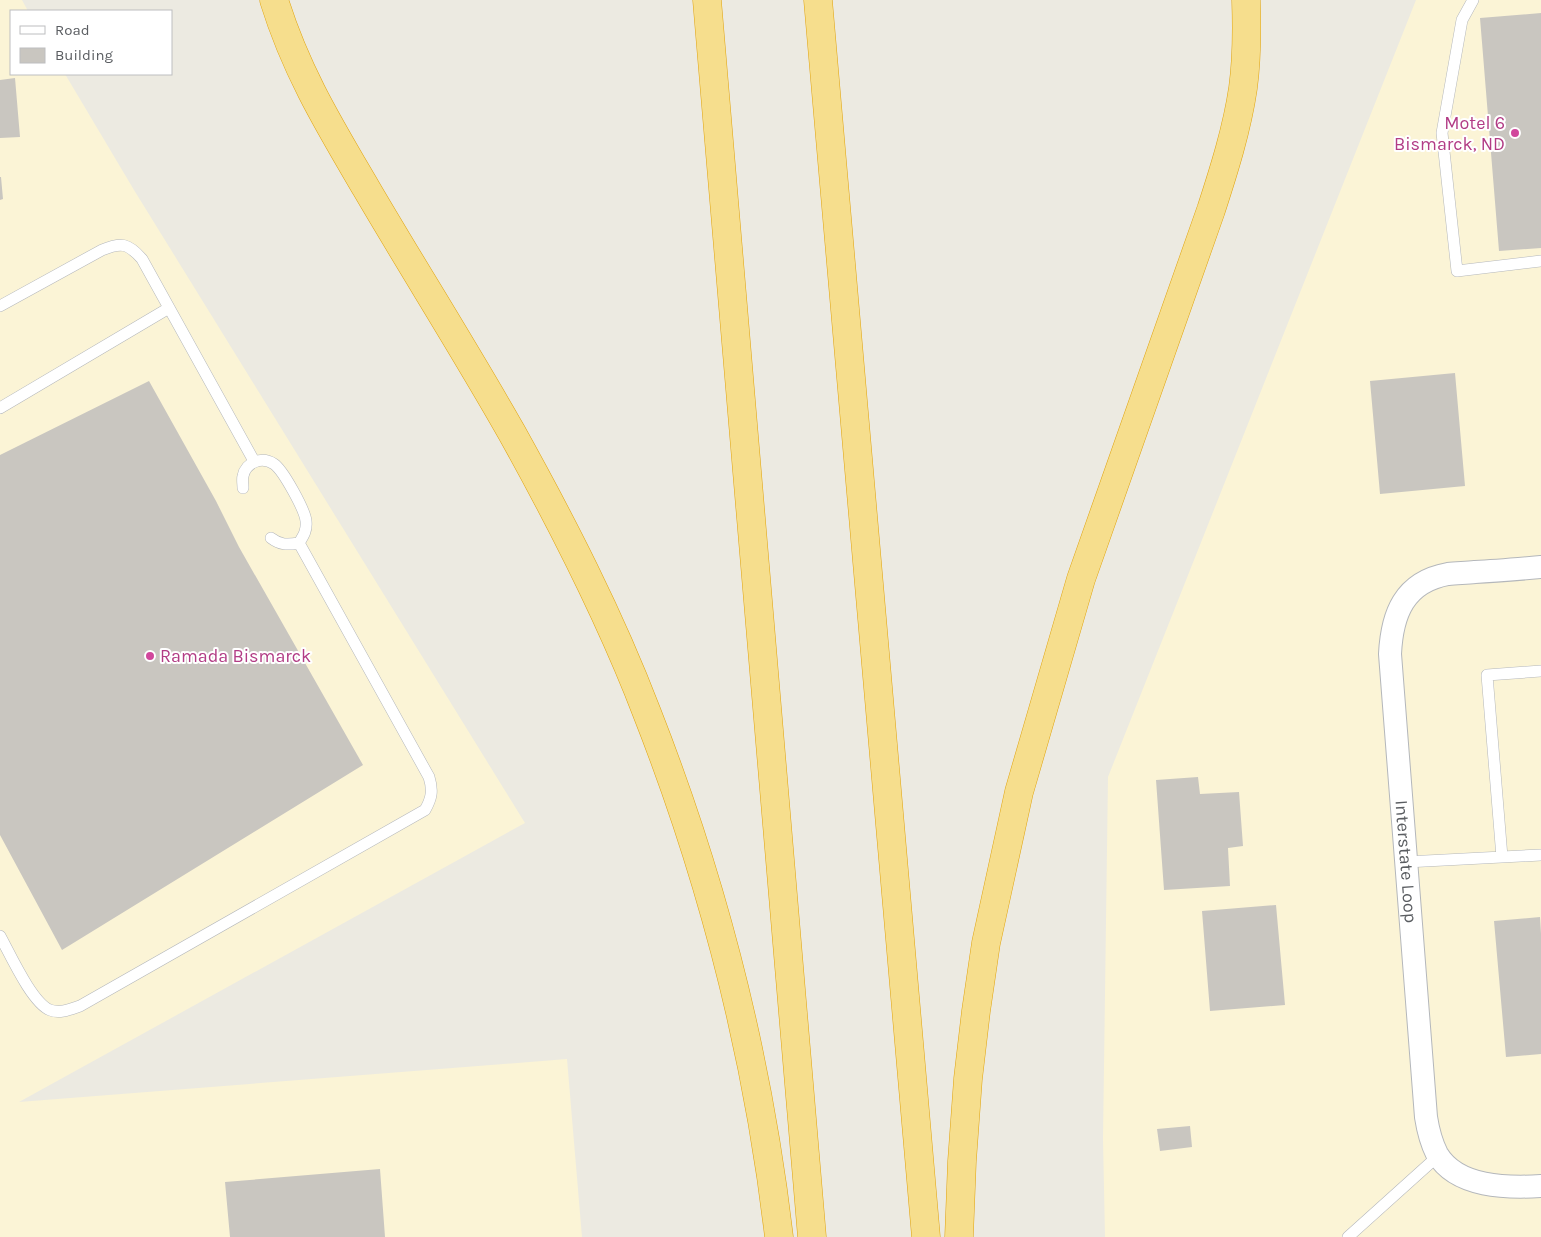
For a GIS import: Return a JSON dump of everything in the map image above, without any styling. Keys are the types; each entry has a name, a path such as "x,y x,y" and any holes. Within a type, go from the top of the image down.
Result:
{"highway":[{"path":"274,0 286,37 322,113 491,396 560,523 606,616 644,705 684,814 721,937 750,1053 772,1176 779,1237"},
{"path":"707,0 812,1237"},
{"path":"818,0 926,1237"},
{"path":"959,1237 964,1125 976,1011 986,943 1019,792 1081,579 1223,170 1236,127 1247,52 1246,0"}],"street":[{"name":"Interstate Loop","path":"1541,567 1448,574 1430,579 1415,589 1403,601 1395,616 1391,634 1390,654 1426,1117 1430,1136 1438,1156 1452,1170 1470,1179 1491,1186 1511,1188 1541,1186"}],"lane":[{"path":"1473,0 1462,20 1442,133 1458,271 1541,262"},
{"path":"0,306 102,250 113,245 125,244 142,259 254,461"},
{"path":"0,408 169,308"},
{"path":"244,488 243,476 247,467 254,461 263,460 272,463 280,469 305,514 305,533 299,542 278,543 271,538"},
{"path":"0,936 32,993 41,1005 52,1011 66,1011 80,1006 425,810 431,799 432,788 429,777 299,542"},
{"path":"1502,857 1488,676 1541,671"},
{"path":"1406,862 1541,854"},
{"path":"1348,1237 1438,1156"}],"shaded area":[{"path":"0,0 22,0 27,10 10,10 10,75 66,75 134,190 525,823 19,1102 567,1059 582,1237 0,1237"},
{"path":"1416,0 1541,0 1541,1237 1105,1237 1103,1139 1108,777"}],"building":[{"name":"Motel 6 Bismarck, ND","path":"1541,13 1541,248 1499,251 1480,18"},
{"path":"15,78 20,137 0,138 0,80"},
{"path":"0,177 3,199 0,200"},
{"path":"1455,373 1465,486 1380,494 1370,381"},
{"name":"Ramada Bismarck","path":"149,381 216,501 239,547 363,765 62,950 0,835 0,455"},
{"path":"1198,777 1200,794 1239,792 1243,846 1228,848 1230,886 1164,890 1156,780"},
{"path":"1276,905 1285,1005 1210,1011 1202,911"},
{"path":"1540,917 1541,1054 1506,1057 1494,921"},
{"path":"1190,1126 1192,1147 1160,1151 1157,1129"},
{"path":"380,1169 385,1237 230,1237 225,1182"}],"place":[{"name":"Motel 6 Bismarck, ND","path":"1515,133"},
{"name":"Ramada Bismarck","path":"150,656"}]}
